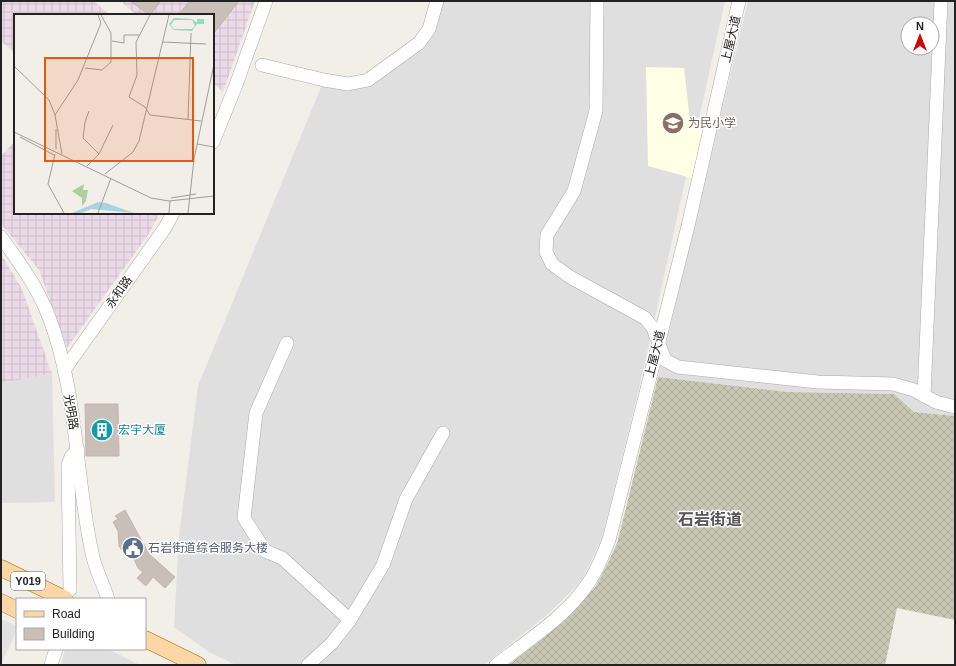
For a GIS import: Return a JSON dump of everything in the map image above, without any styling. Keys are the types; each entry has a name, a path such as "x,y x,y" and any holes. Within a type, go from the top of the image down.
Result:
{"main road":[{"name":"Y019","path":"1,568 58,596"},
{"name":"Y019","path":"1,579 58,596"},
{"path":"1,602 16,610"},
{"path":"146,639 198,665"},
{"path":"144,650 174,665"}],"street":[{"path":"214,140 236,85 266,1"},
{"path":"262,65 324,80 348,84 368,80 419,43 429,28 437,1"},
{"path":"597,1 596,111 578,168 574,191 547,235 546,252 552,264 570,277 645,318 653,328 665,360 678,368 818,382 893,384 914,390 936,402 955,407"},
{"name":"上屋大道","path":"496,665 567,608 589,582 609,540 616,518 658,341 688,226 739,1"},
{"path":"924,396 941,1"},
{"name":"永和路","path":"64,370 165,228 172,214"},
{"name":"光明路","path":"1,237 27,273 49,317 64,370 78,450 92,553 108,598"},
{"path":"287,343 256,413 244,518 266,551 282,558 350,620"},
{"path":"308,665 332,643 350,620 383,565 406,499 443,433"},
{"path":"58,596 68,465 71,456 78,450"},
{"path":"51,665 56,650"}],"shaded area":[{"path":"1,1 94,1 109,14 14,14 14,52 1,41"},
{"path":"121,1 255,1 223,92 214,84 214,14 135,14"},
{"path":"437,1 725,1 642,376 602,538 583,578 574,589 549,613 484,665 236,665 209,652 174,627 179,537 198,386 324,80 368,80 419,43"},
{"path":"748,1 955,1 955,416 914,412 894,394 788,392 658,377"},
{"name":"为民小学","path":"646,67 684,68 690,121 707,124 695,179 648,166"},
{"path":"14,142 14,214 159,214 150,232 67,348 39,270 1,224 1,156"},
{"path":"1,254 22,289 52,374 1,383"},
{"path":"52,374 55,502 1,503 1,383"},
{"path":"658,377 788,392 894,394 914,412 955,416 955,620 897,608 885,665 509,665 572,613 596,586 606,567 617,543"},
{"path":"1,619 16,626 16,632 2,662"},
{"path":"65,650 110,650 140,665 61,665"}],"building":[{"path":"130,1 161,1 151,14"},
{"path":"190,1 239,1 214,33 214,14 179,14"},
{"name":"宏宇大厦","path":"85,404 118,404 119,456 86,456"},
{"name":"石岩街道综合服务大楼","path":"125,510 149,554 175,577 165,588 153,577 146,586 137,578 143,572 138,568 134,559 125,554 119,546 118,531 113,522 118,519 115,516"}],"place":[{"name":"为民小学","path":"673,123"},
{"name":"宏宇大厦","path":"102,430"},
{"name":"石岩街道综合服务大楼","path":"133,548"}],"district":[{"name":"石岩街道","path":"710,519"}]}
